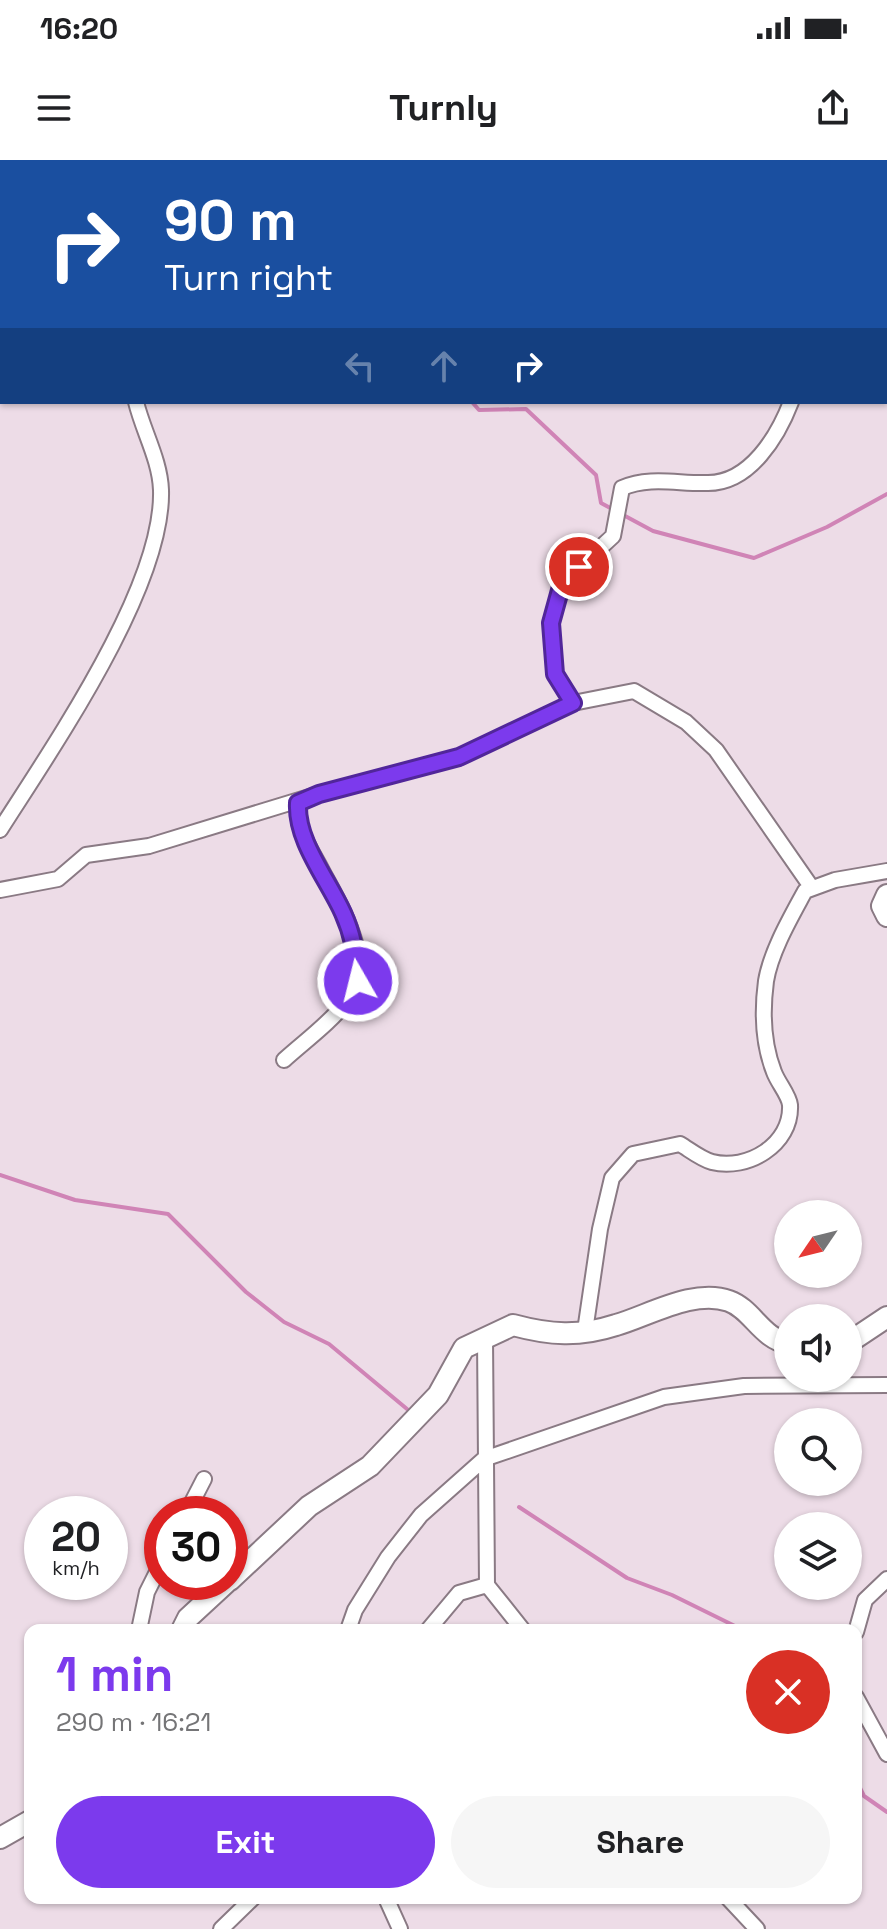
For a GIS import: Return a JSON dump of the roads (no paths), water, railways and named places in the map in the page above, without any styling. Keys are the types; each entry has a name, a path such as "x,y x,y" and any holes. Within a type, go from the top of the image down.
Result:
{"street":[{"path":"0,830 116,636 142,581 155,533 161,491 137,404"},
{"path":"573,703 555,674 551,623 562,583 613,536 622,488 639,481 712,484 742,474 779,432 790,404"},
{"path":"0,890 58,879 86,855 149,846 298,803 319,794 459,757 573,703 634,691 686,722 716,750 812,888"},
{"path":"284,1060 348,1001 358,981 357,955 344,915 297,823 298,803"},
{"path":"585,1331 600,1229 612,1178 633,1154 680,1144 712,1162 746,1163 771,1147 786,1129 790,1104 774,1072 764,1032 766,978 791,916 805,891 835,880 887,871"},
{"path":"887,895 882,906 887,916"},
{"path":"248,1563 309,1506 370,1466 438,1395 464,1348 513,1325 554,1336 614,1326 683,1299 729,1301 774,1338"},
{"path":"862,1334 887,1317"},
{"path":"485,1338 487,1585 518,1624"},
{"path":"350,1624 355,1610 388,1557 421,1515 484,1458 664,1397 744,1386 887,1385"},
{"path":"195,1496 204,1479"},
{"path":"858,1624 865,1600 887,1579"},
{"path":"433,1624 459,1593 487,1585"},
{"path":"140,1624 145,1600"},
{"path":"185,1624 208,1600"},
{"path":"862,1708 887,1754"},
{"path":"0,1838 24,1824"},
{"path":"221,1929 247,1904"},
{"path":"389,1904 400,1929"},
{"path":"734,1904 757,1929"}],"waterway":[{"path":"474,404 479,410 526,409 596,475 601,503 653,531 754,558 827,527 887,494"},
{"path":"0,1175 75,1200 168,1214 246,1292 284,1322 329,1344 407,1409"},
{"path":"519,1507 627,1578 672,1595 731,1624"},
{"path":"862,1792 887,1812"}]}
